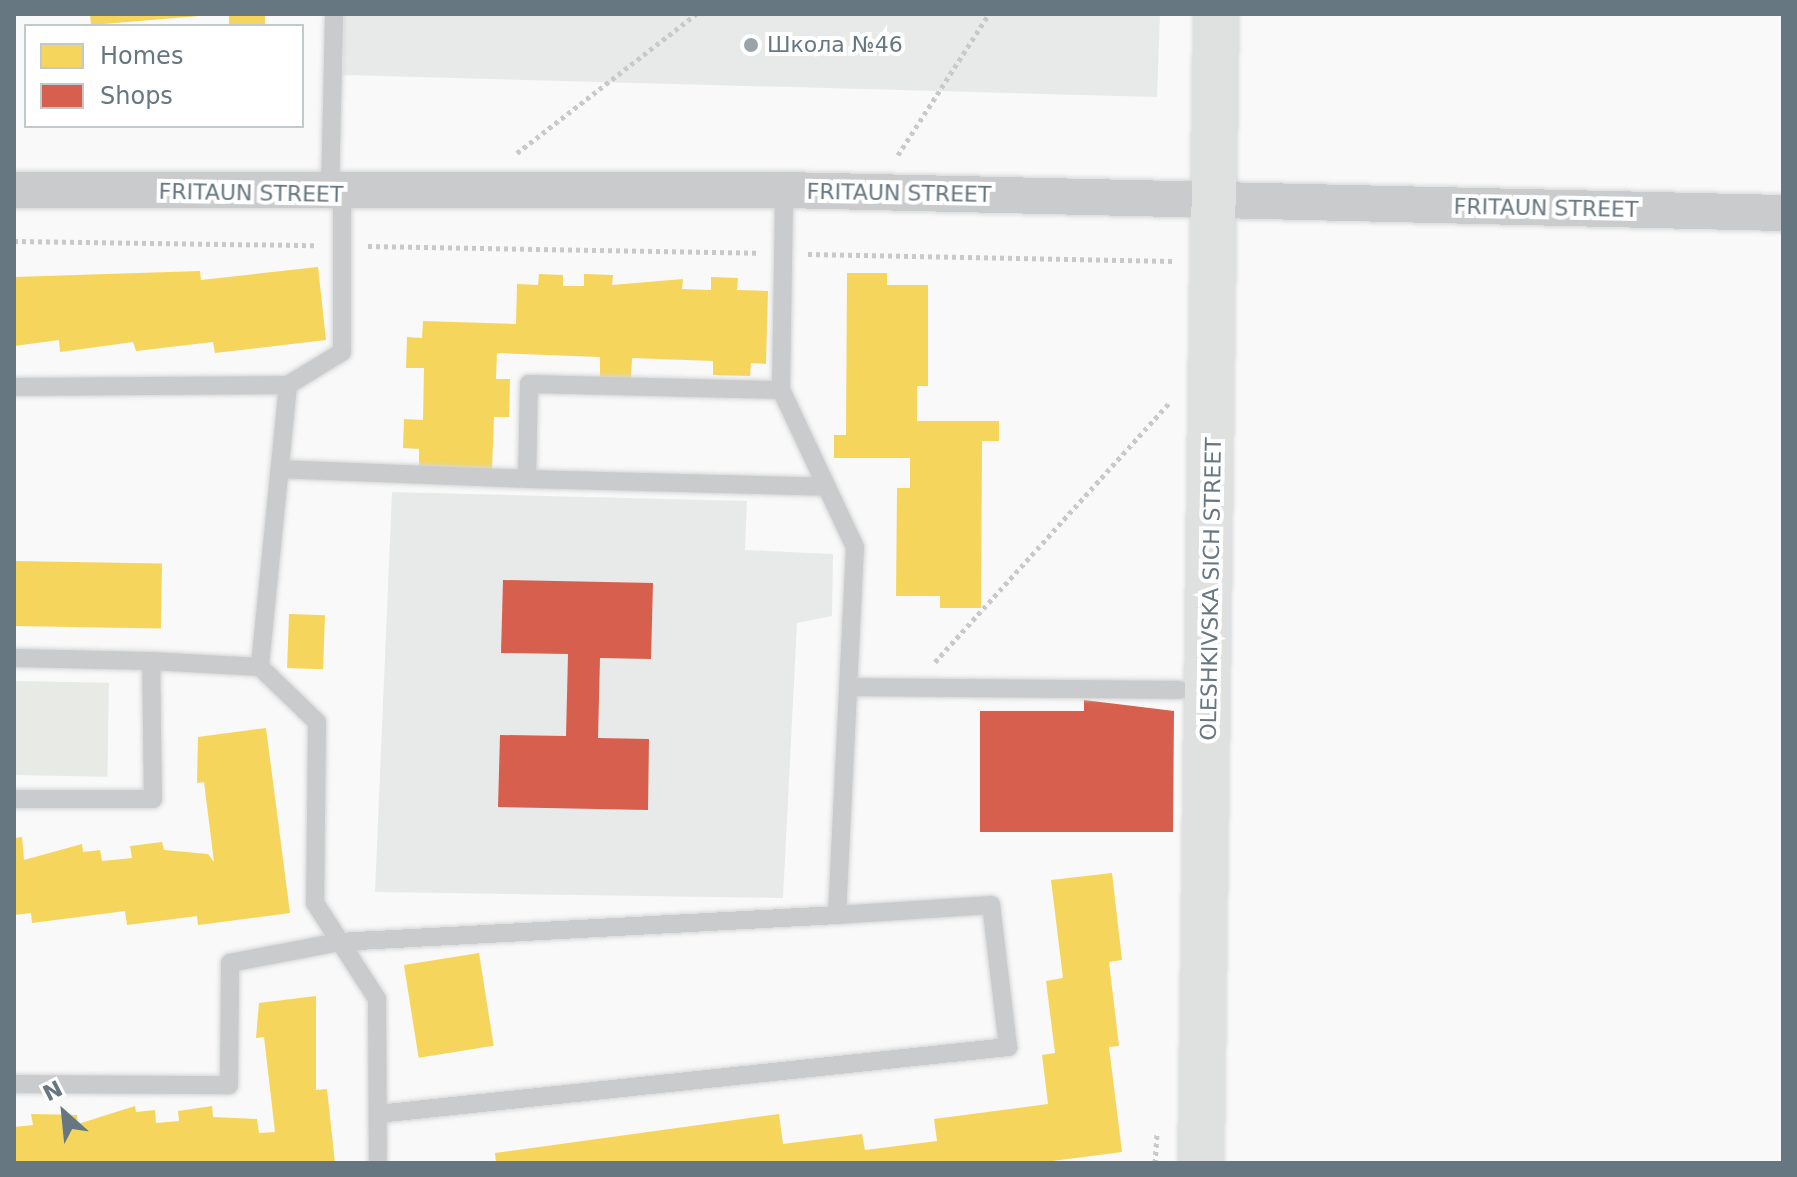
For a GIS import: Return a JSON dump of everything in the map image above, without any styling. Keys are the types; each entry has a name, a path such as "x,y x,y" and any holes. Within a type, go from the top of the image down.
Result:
{"street":[{"name":"OLESHKIVSKA SICH STREET","path":"1201,1163 1214,354 1216,14"},
{"name":"FRITAUN STREET","path":"14,190 336,194 784,190 1783,213"}],"lane":[{"path":"14,387 288,385 342,352 342,245 336,194 334,14"},
{"path":"784,190 781,390 855,547 837,915"},
{"path":"527,479 529,384 781,390"},
{"path":"260,667 288,385"},
{"path":"280,469 827,487"},
{"path":"14,658 260,667 317,722 315,903 377,999 378,1163"},
{"path":"14,799 153,799 151,661"},
{"path":"849,687 1179,690"},
{"path":"14,1084 229,1085 230,963 339,942 991,905 1008,1047 378,1114"}],"path":[{"path":"466,193 696,14"},
{"path":"873,192 989,14"},
{"path":"14,241 1215,262"},
{"path":"912,688 1214,354"}],"shaded area":[{"name":"Школа №46","path":"344,14 1160,14 1157,97 343,75"},
{"path":"392,492 747,501 745,550 833,554 832,616 797,623 783,898 375,892"},
{"path":"14,681 109,683 107,777 14,775"}],"building: Homes":[{"path":"90,14 199,14 199,16 91,24"},
{"path":"229,14 265,14 265,24 229,24"},
{"path":"318,267 326,340 215,353 213,342 136,351 133,342 60,352 59,340 14,346 14,277 200,271 201,280"},
{"path":"847,273 887,273 887,285 928,285 928,386 917,386 917,421 999,421 999,441 982,441 981,608 940,608 940,596 896,596 897,488 910,488 910,458 834,458 834,435 846,435"},
{"path":"539,274 563,275 563,286 584,286 584,274 613,275 612,285 683,279 682,289 711,290 711,277 738,278 737,290 768,291 766,364 751,363 750,376 713,375 713,361 632,358 631,378 600,377 600,357 497,353 496,379 510,379 509,417 494,417 492,470 419,468 419,449 403,448 404,419 423,420 424,368 406,368 407,337 422,338 423,321 516,324 517,284 538,285"},
{"path":"14,561 162,564 161,629 14,626"},
{"path":"289,614 325,615 323,669 287,668"},
{"path":"266,728 290,913 198,925 197,916 127,925 125,911 32,923 31,913 14,915 14,838 22,837 24,860 82,844 83,852 100,850 102,861 132,858 130,846 162,842 164,850 208,854 214,862 204,782 197,783 198,737"},
{"path":"1112,873 1122,960 1109,962 1119,1046 1109,1047 1122,1152 1037,1163 496,1163 495,1153 779,1114 783,1144 862,1134 865,1150 937,1141 934,1119 1048,1104 1042,1055 1055,1053 1046,981 1063,978 1051,880"},
{"path":"479,953 494,1046 419,1058 404,965"},
{"path":"316,996 316,1090 327,1089 335,1163 14,1163 14,1127 33,1125 31,1114 77,1115 78,1124 135,1106 136,1112 155,1110 156,1123 179,1121 178,1111 212,1106 213,1117 257,1119 259,1133 275,1132 264,1037 256,1038 259,1003"}],"building: Shops":[{"path":"503,580 653,583 651,659 600,658 598,738 649,739 648,810 498,807 500,735 566,736 568,654 501,653"},
{"path":"1084,700 1174,711 1173,832 980,832 980,711 1084,711"}],"place":[{"name":"Школа №46","path":"751,45"}]}
